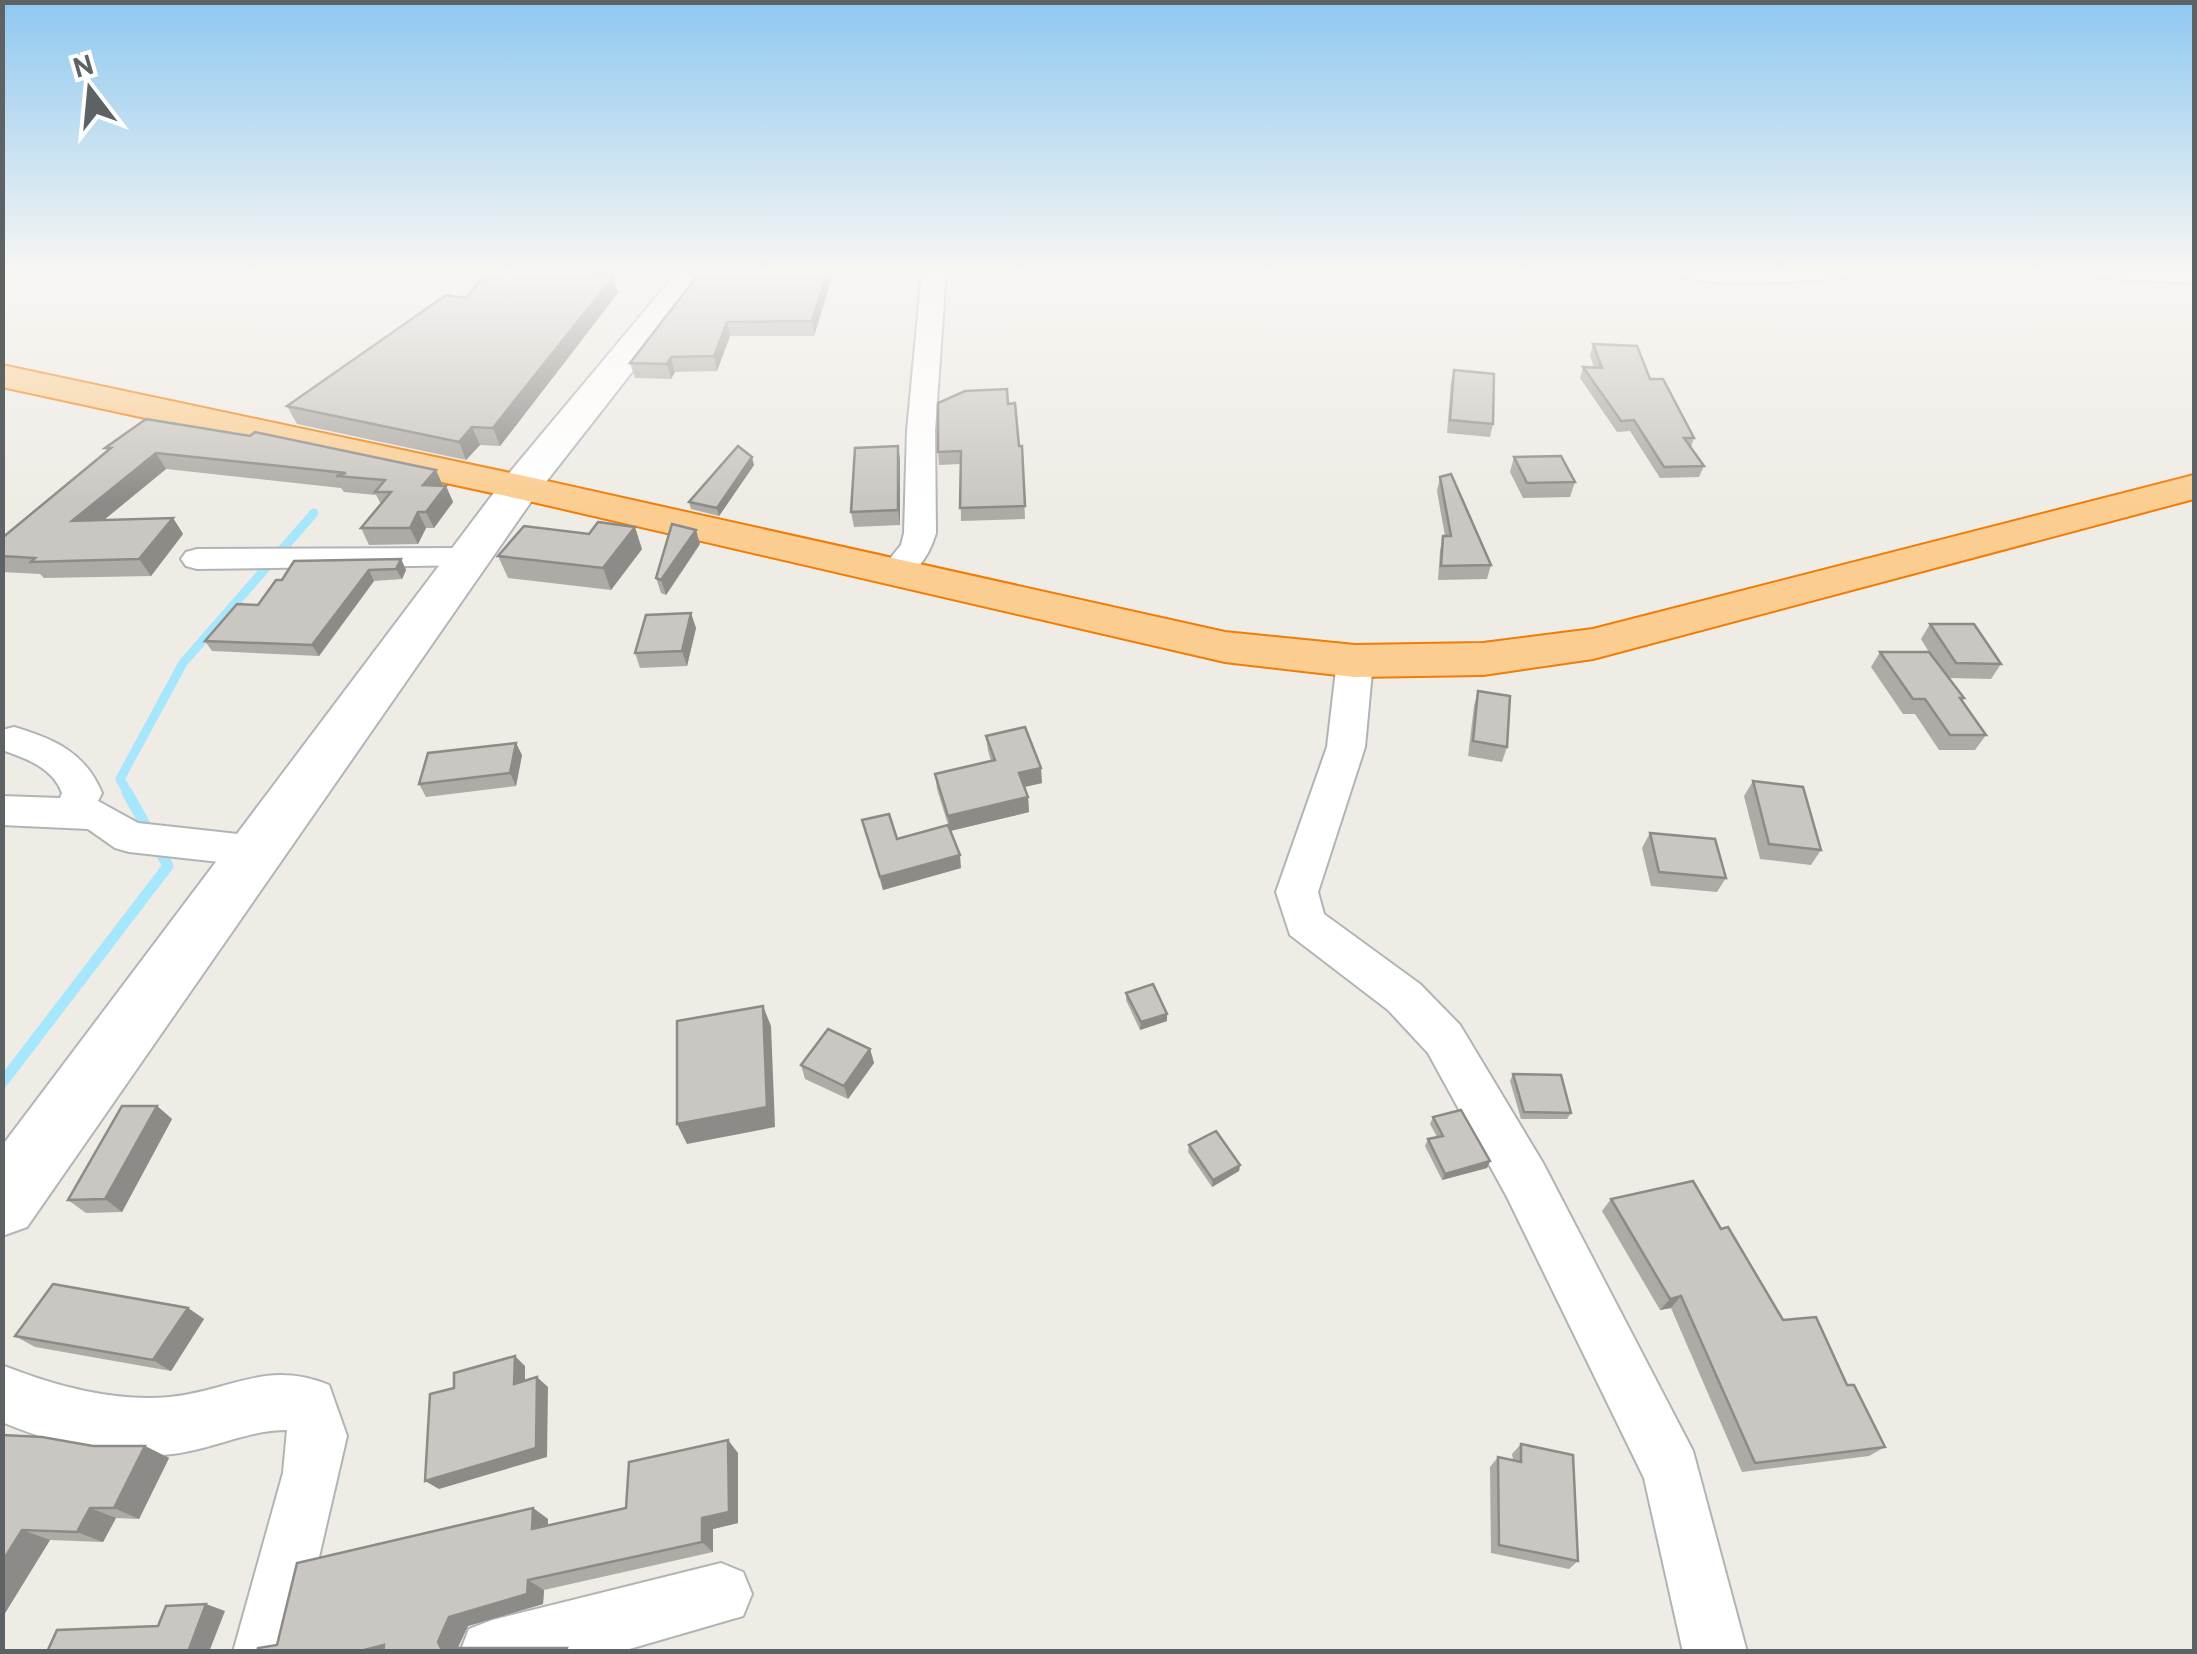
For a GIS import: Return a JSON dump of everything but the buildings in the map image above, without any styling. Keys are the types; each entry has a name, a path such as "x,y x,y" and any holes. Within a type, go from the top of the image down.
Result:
{"highway":[{"path":"2,376 520,487 1225,646 1355,661 1482,660 1593,644 2194,487"}],"main road":[{"path":"2,1203 520,487 632,348"}],"street":[{"path":"895,572 916,548 920,533 920,431 927,348"},
{"path":"197,560 469,558"},
{"path":"1355,661 1346,748 1296,892 1305,922 1404,996 1444,1040 1525,1180 1672,1472 1715,1652"},
{"path":"14,740 53,754 79,782 82,792 72,813"},
{"path":"2,810 97,816 122,834 257,851"},
{"path":"2,1393 27,1404 116,1424 174,1425 286,1398 309,1405 318,1436 312,1473 264,1652"},
{"path":"492,1652 721,1594"}],"waterway":[{"path":"129,795 120,779 183,663 314,513"},
{"path":"2,1083 168,866 127,792"}]}
